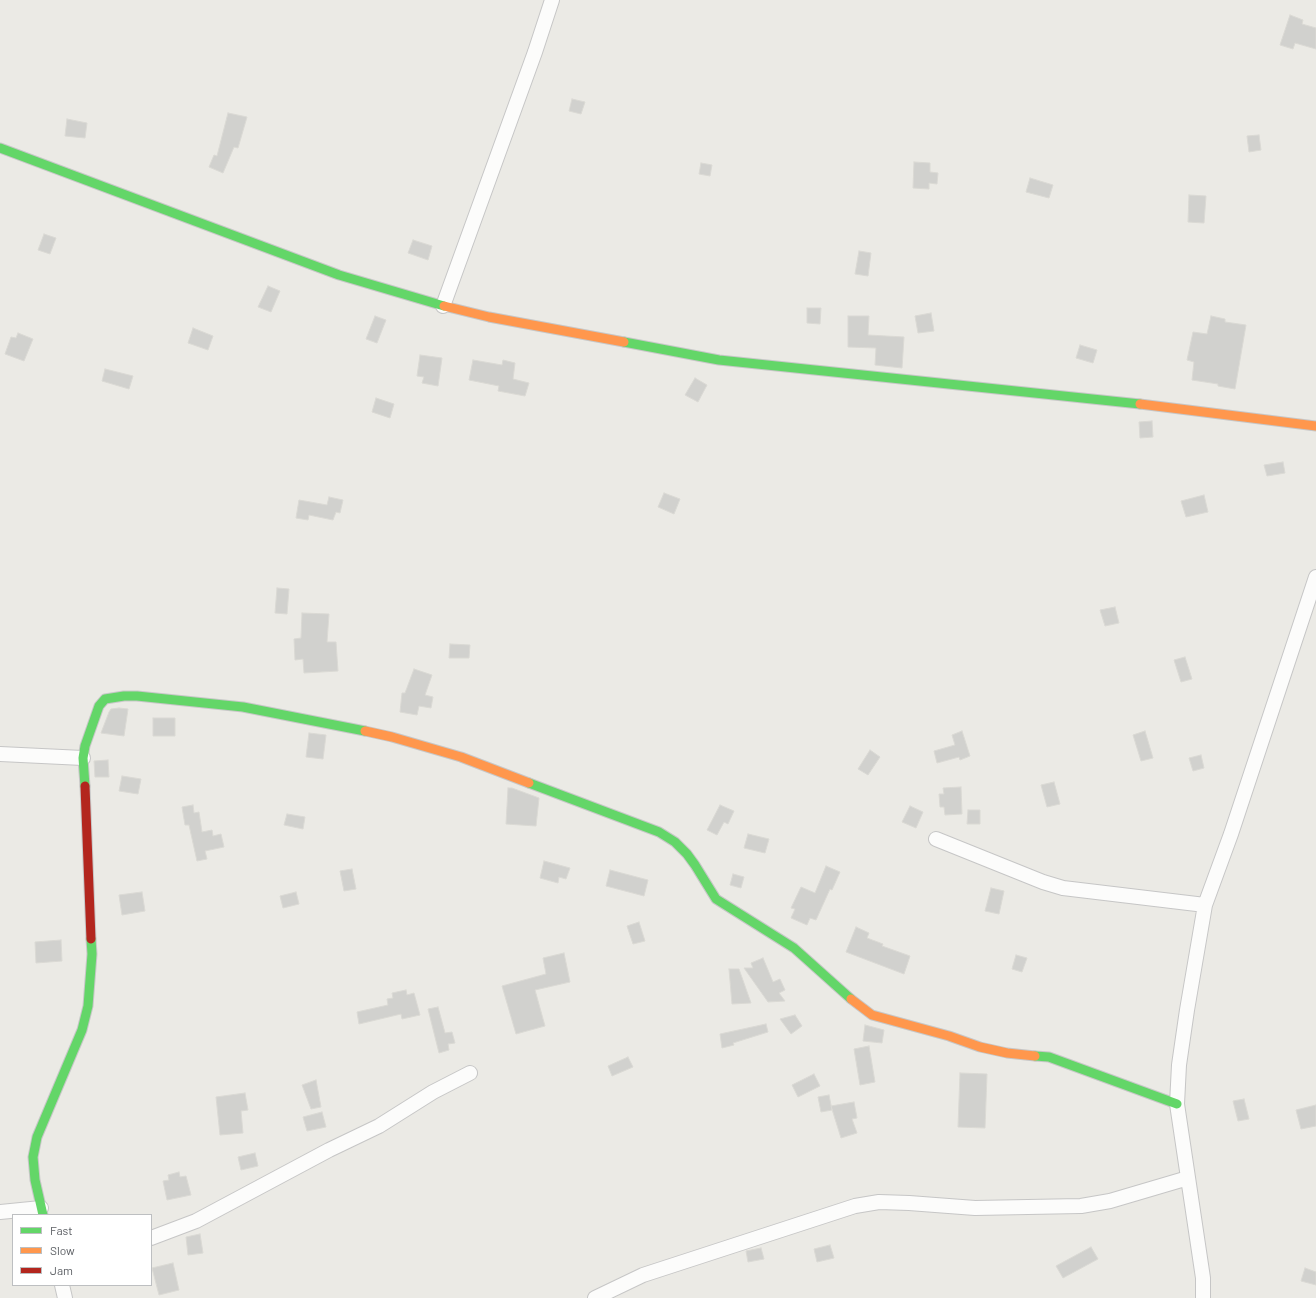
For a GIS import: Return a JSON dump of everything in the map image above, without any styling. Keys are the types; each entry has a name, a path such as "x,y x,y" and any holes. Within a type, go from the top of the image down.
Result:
{"street":[{"path":"443,306 535,52 552,0"},
{"path":"0,148 338,275 443,306 489,317 719,360 1119,401 1316,426"},
{"path":"1203,1298 1203,1278 1177,1104 1179,1065 1186,1010 1205,905 1231,834 1316,577"},
{"path":"0,1212 42,1211 35,1180 33,1157 37,1137 82,1030 88,1006 92,954 86,798 82,758 99,706 105,700 124,696 243,707 310,719 392,737 461,757 659,832 675,842 687,854 716,899 794,948 841,991 872,1016 949,1036 980,1047 1007,1053 1049,1058 1177,1104"},
{"path":"0,754 82,758"},
{"path":"936,839 1043,882 1063,888 1205,905"},
{"path":"152,1238 196,1220 379,1126 433,1092 470,1073"},
{"path":"595,1298 643,1275 855,1206 879,1202 975,1208 1081,1206 1110,1200 1188,1178"},
{"path":"62,1286 65,1298"}],"building":[{"path":"1290,15 1303,20 1302,24 1316,28 1316,49 1295,43 1293,49 1280,45"},
{"path":"572,99 585,102 581,114 569,111"},
{"path":"228,113 247,117 238,148 234,147 223,173 209,167 214,155 217,156"},
{"path":"67,119 87,123 85,138 65,136"},
{"path":"1259,135 1261,150 1249,152 1247,136"},
{"path":"914,162 930,163 930,172 938,173 937,184 929,183 929,189 913,188"},
{"path":"701,163 712,165 710,176 699,174"},
{"path":"1030,178 1053,185 1049,198 1026,192"},
{"path":"1189,195 1206,196 1204,223 1188,222"},
{"path":"44,234 56,238 50,254 38,250"},
{"path":"413,240 432,246 428,260 408,253"},
{"path":"859,251 871,253 868,276 855,274"},
{"path":"268,286 280,291 271,312 258,307"},
{"path":"807,308 821,308 820,324 807,323"},
{"path":"931,313 934,331 918,333 915,316"},
{"path":"375,316 386,320 377,343 366,339"},
{"path":"848,316 869,316 868,335 904,337 902,368 875,365 876,348 848,347"},
{"path":"1211,316 1225,319 1225,322 1246,325 1235,389 1218,386 1218,384 1192,380 1194,362 1187,360 1193,332 1207,334"},
{"path":"193,328 213,336 208,350 188,343"},
{"path":"18,333 33,339 24,361 5,354 11,337 16,338"},
{"path":"1080,345 1097,350 1093,363 1076,358"},
{"path":"420,355 442,358 438,386 422,383 424,377 417,376"},
{"path":"473,360 502,365 503,360 515,363 513,379 529,383 525,396 498,391 499,386 469,380"},
{"path":"105,369 133,376 129,389 102,381"},
{"path":"695,378 707,385 698,402 685,395"},
{"path":"376,398 394,404 390,418 372,412"},
{"path":"1152,421 1153,437 1140,438 1139,422"},
{"path":"1283,462 1285,473 1267,476 1264,465"},
{"path":"664,493 680,499 674,514 658,507"},
{"path":"1204,495 1208,512 1186,517 1181,501"},
{"path":"329,497 343,500 340,513 336,512 333,520 309,515 308,520 296,518 299,500 327,505"},
{"path":"277,588 289,589 287,614 275,613"},
{"path":"1115,607 1119,623 1105,626 1100,610"},
{"path":"302,613 329,614 327,642 336,642 338,671 304,673 303,659 295,660 294,639 301,638"},
{"path":"450,644 470,645 469,658 449,658"},
{"path":"1185,657 1192,679 1181,682 1174,660"},
{"path":"414,669 432,675 425,695 433,697 431,708 419,706 417,715 400,712 402,693 405,693"},
{"path":"111,709 128,709 124,736 101,733"},
{"path":"153,718 175,718 175,736 153,736"},
{"path":"962,731 970,756 960,760 959,757 937,763 934,751 955,745 952,735"},
{"path":"1145,731 1153,758 1141,761 1133,735"},
{"path":"309,733 326,735 323,759 306,757"},
{"path":"870,750 880,757 868,775 858,769"},
{"path":"1201,755 1204,768 1193,771 1189,758"},
{"path":"108,760 109,777 95,777 94,761"},
{"path":"122,776 141,779 138,794 119,791"},
{"path":"1054,782 1060,804 1047,807 1041,785"},
{"path":"961,787 962,814 945,815 944,807 940,807 939,794 944,794 943,788"},
{"path":"508,788 512,788 539,798 536,826 506,824"},
{"path":"193,805 194,813 199,812 202,832 212,830 213,836 221,834 224,847 205,851 207,859 197,861 189,825 185,825 182,807"},
{"path":"720,805 734,811 728,824 724,822 717,835 707,830"},
{"path":"910,806 923,812 916,828 902,822"},
{"path":"968,810 980,810 980,824 967,824"},
{"path":"287,814 305,817 303,829 284,825"},
{"path":"748,834 769,839 765,853 744,848"},
{"path":"544,861 570,868 566,879 559,877 558,883 540,878"},
{"path":"826,866 840,872 832,890 830,889 816,920 810,918 807,925 791,918 795,909 791,908 801,887 815,893"},
{"path":"352,869 356,889 344,891 340,871"},
{"path":"610,870 648,880 644,896 606,886"},
{"path":"733,874 744,877 741,888 730,885"},
{"path":"991,888 1004,891 999,914 985,911"},
{"path":"142,892 145,911 122,915 119,895"},
{"path":"296,892 299,904 283,908 280,896"},
{"path":"639,922 645,941 633,944 627,926"},
{"path":"856,927 869,933 867,938 883,944 882,946 910,956 904,974 846,952"},
{"path":"61,940 62,961 36,963 35,942"},
{"path":"564,953 570,982 535,990 545,1026 516,1034 502,986 546,974 543,958"},
{"path":"1016,955 1027,958 1022,972 1012,969"},
{"path":"763,958 773,982 780,979 785,990 779,993 785,1001 768,1002 744,968 753,968 751,963"},
{"path":"729,969 739,969 751,1003 732,1004"},
{"path":"406,990 407,995 414,993 420,1015 402,1019 401,1014 359,1024 357,1012 388,1005 387,999 393,998 392,993"},
{"path":"438,1007 445,1033 452,1032 455,1043 448,1044 449,1050 439,1053 428,1009"},
{"path":"795,1015 802,1026 791,1034 780,1019"},
{"path":"766,1024 768,1032 722,1048 720,1034"},
{"path":"865,1025 884,1030 882,1043 863,1041"},
{"path":"869,1046 875,1082 860,1085 854,1049"},
{"path":"628,1057 633,1067 612,1076 608,1066"},
{"path":"960,1073 987,1074 985,1128 958,1127"},
{"path":"814,1074 820,1086 798,1097 792,1085"},
{"path":"316,1080 321,1107 311,1109 302,1085"},
{"path":"245,1093 248,1110 241,1111 243,1133 220,1135 216,1097"},
{"path":"829,1095 832,1110 821,1112 818,1097"},
{"path":"1244,1099 1249,1119 1238,1121 1233,1101"},
{"path":"854,1102 857,1118 852,1119 857,1133 841,1138 831,1106"},
{"path":"1316,1105 1316,1126 1301,1129 1296,1110"},
{"path":"322,1112 326,1127 307,1131 303,1117"},
{"path":"255,1153 258,1166 241,1170 238,1157"},
{"path":"179,1172 180,1177 186,1176 191,1195 167,1200 163,1181 169,1180 168,1175"},
{"path":"200,1234 203,1253 188,1255 186,1237"},
{"path":"830,1245 834,1258 817,1262 814,1249"},
{"path":"1091,1247 1098,1259 1063,1278 1056,1266"},
{"path":"761,1248 764,1259 748,1262 746,1251"},
{"path":"173,1263 179,1290 159,1295 152,1268"},
{"path":"1305,1268 1316,1272 1316,1285 1301,1281"}],"traffic: fast":[{"path":"0,148 339,275 444,306"},
{"path":"624,342 719,360 1140,404"},
{"path":"85,786 83,758 85,746 99,706 105,699 124,696 137,696 243,707 365,731"},
{"path":"529,783 659,832 675,842 695,865 716,899 794,948 851,999"},
{"path":"43,1214 35,1180 33,1157 37,1137 82,1030 88,1006 92,954 91,939"},
{"path":"1035,1056 1049,1057 1177,1104"}],"traffic: slow":[{"path":"444,306 489,317 624,342"},
{"path":"1140,404 1316,426"},
{"path":"365,731 392,737 461,757 529,783"},
{"path":"851,999 872,1015 949,1036 980,1047 1007,1053 1035,1056"}],"traffic: jam":[{"path":"85,786 91,939"}]}
